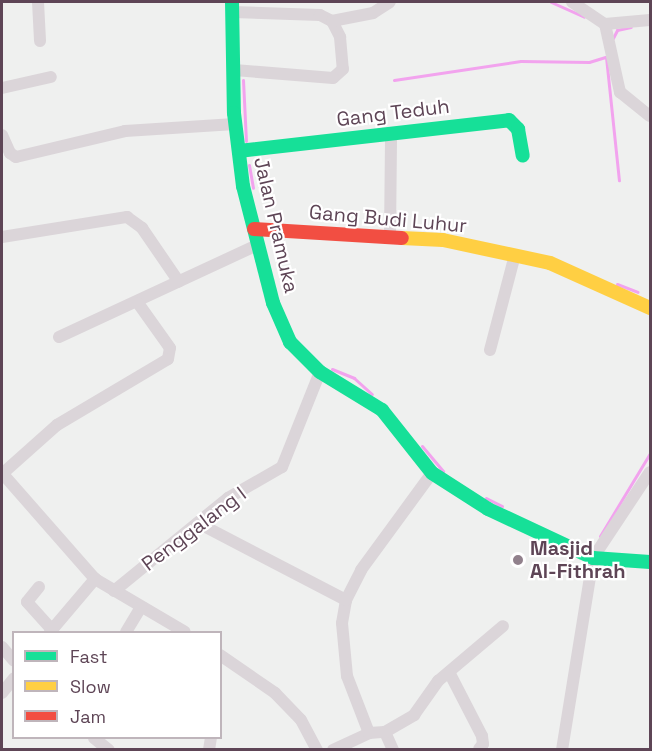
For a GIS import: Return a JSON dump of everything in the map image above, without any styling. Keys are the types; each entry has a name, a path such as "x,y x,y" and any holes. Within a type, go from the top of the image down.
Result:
{"main road":[{"name":"Jalan Pramuka","path":"232,7 235,124 239,151 257,245 273,303 290,342 320,372 382,410 432,473 488,509 593,558 651,562"},
{"name":"Gang Teduh","path":"239,151 509,120 518,129 523,156"},
{"name":"Gang Budi Luhur","path":"254,230 443,240 550,263 651,308"}],"street":[{"path":"38,2 40,41"},
{"path":"332,21 373,13 390,2"},
{"path":"572,2 606,24 651,20"},
{"path":"232,7 320,15 332,21 340,37 343,69 338,76 263,75 234,70"},
{"path":"606,24 616,85 625,97 651,116"},
{"path":"2,88 51,77"},
{"path":"2,135 10,153 16,157 125,131 235,124"},
{"path":"390,236 391,133"},
{"path":"2,237 127,217 142,228 179,282"},
{"path":"59,337 138,303 257,245"},
{"path":"490,350 514,255"},
{"path":"138,303 170,348 168,358 57,425 2,474 95,579 182,631"},
{"name":"Penggalang I","path":"114,591 228,498 282,466 320,372"},
{"path":"562,750 593,558 651,472"},
{"path":"369,733 347,676 342,623 346,600 361,570 432,473"},
{"path":"198,523 346,600"},
{"path":"39,587 27,602 51,631 95,579"},
{"path":"127,631 141,607"},
{"path":"158,631 160,618"},
{"path":"333,750 369,733 385,732 414,715 449,672 502,626"},
{"path":"2,647 12,660"},
{"path":"222,660 275,693 301,720 317,750"},
{"path":"449,672 482,736 483,744 479,749"},
{"path":"2,693 12,680"},
{"path":"385,732 393,750"},
{"path":"95,739 110,750"}],"waterway":[{"path":"551,2 584,17"},
{"path":"613,38 617,30 631,27"},
{"path":"394,80 521,61 589,62 605,57"},
{"path":"606,57 619,180"},
{"path":"243,80 246,141"},
{"path":"249,165 253,188"},
{"path":"617,284 638,292"},
{"path":"332,369 354,378 372,394"},
{"path":"422,446 443,471"},
{"path":"600,536 650,453"},
{"path":"486,498 502,506"}],"traffic: fast":[{"path":"232,2 234,113 243,186 273,303 290,342 320,372 382,410 432,473 488,509 593,558 650,562"},
{"path":"239,151 509,120 518,129 523,156"}],"traffic: slow":[{"path":"402,238 443,240 550,263 650,308"}],"traffic: jam":[{"path":"254,229 402,238"}],"place":[{"name":"Masjid Al-Fithrah","path":"518,560"}]}
